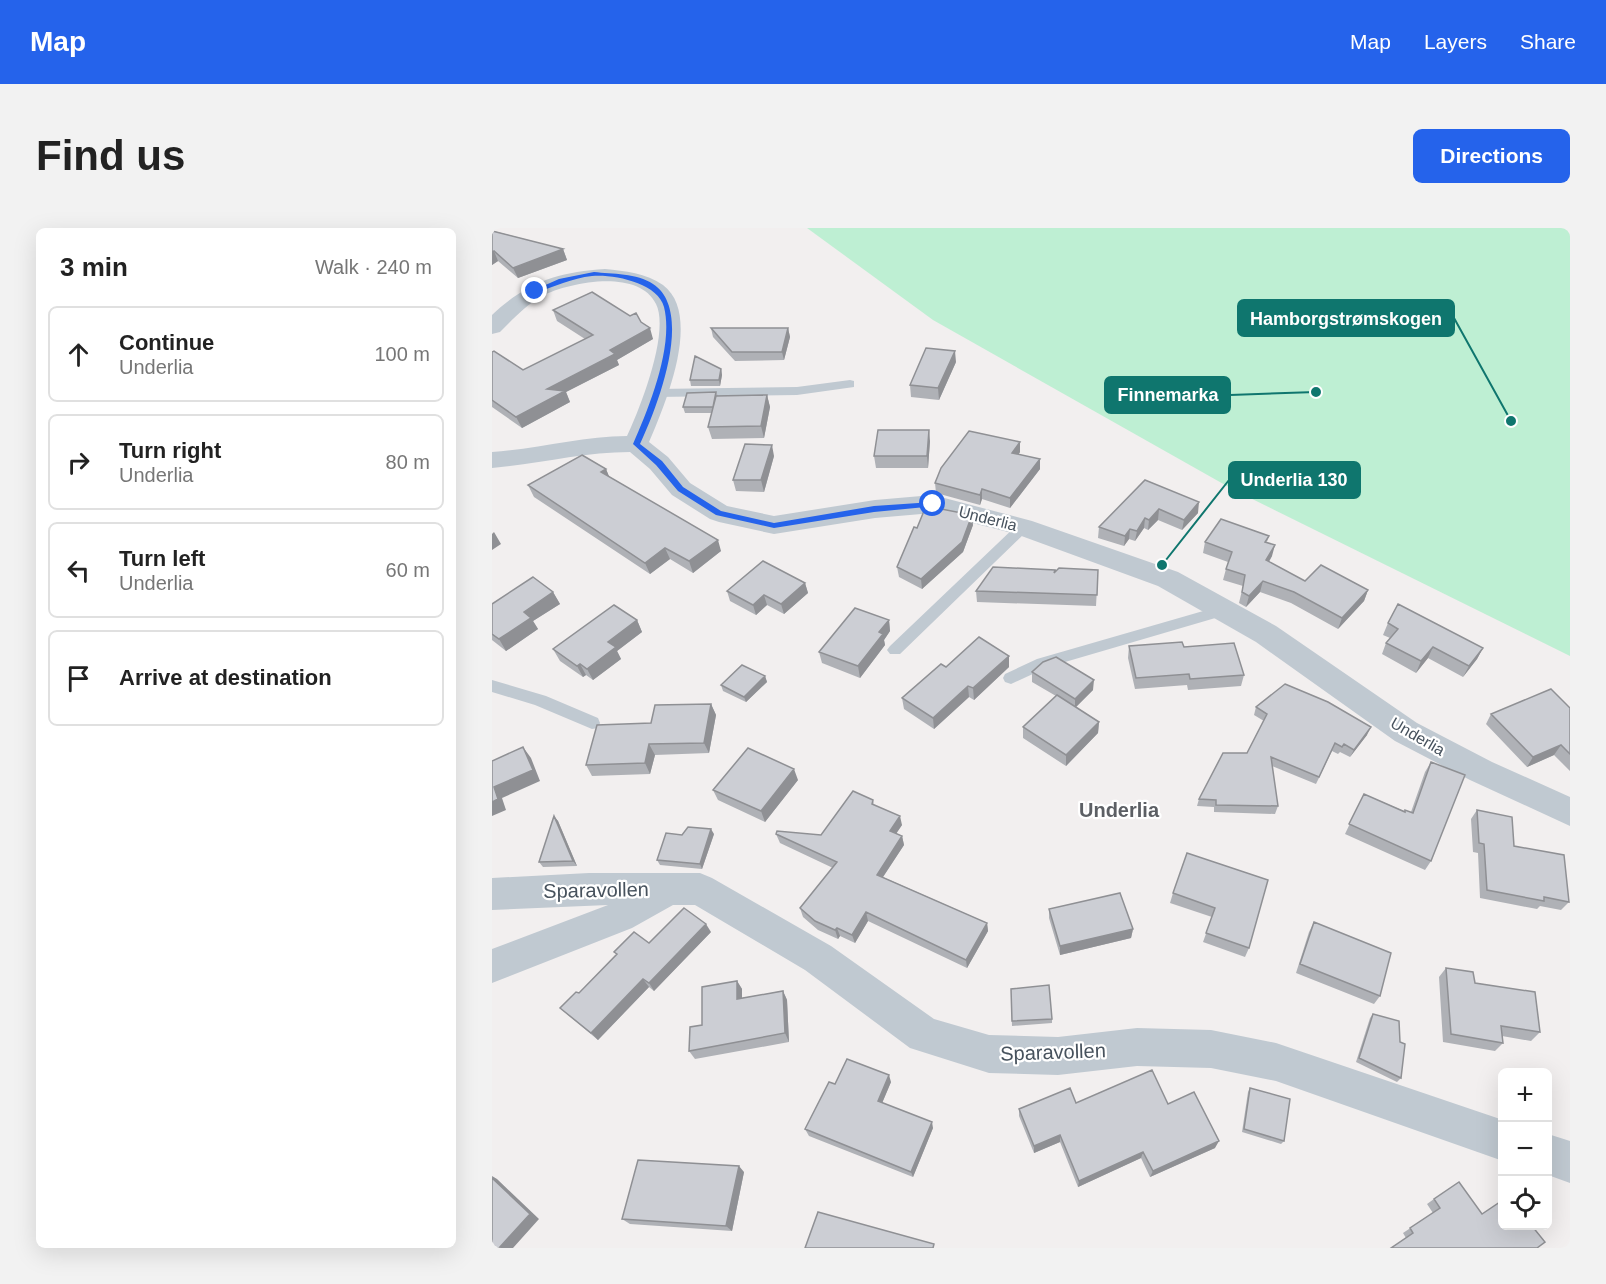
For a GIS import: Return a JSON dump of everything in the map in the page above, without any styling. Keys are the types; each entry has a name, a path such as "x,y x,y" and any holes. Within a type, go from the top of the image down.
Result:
{"street":[{"path":"492,327 535,291 561,281 594,274 624,277 650,285 667,304 670,329 649,417 636,444 597,444 532,457 492,460"},
{"name":"Underlia","path":"636,444 659,463 681,489 719,513 774,525 874,509 933,504 1023,527 1168,579 1266,634 1406,732 1481,771 1570,812"},
{"name":"Sparavollen","path":"492,894 589,889 700,889 818,958 924,1035 989,1054 1058,1056 1137,1047 1210,1048 1276,1062 1498,1139"},
{"path":"492,966 619,917 670,889"},
{"path":"1552,1156 1570,1162"}],"lane":[{"path":"656,393 797,391 850,384"},
{"path":"895,650 1023,527"},
{"path":"1011,678 1043,663 1224,610"},
{"path":"492,686 540,700 592,723"}],"green space":[{"path":"807,228 1570,228 1570,656 1234,490 933,320"}],"building":[{"path":"492,231 563,249 513,268 494,251 492,252"},
{"path":"592,292 630,316 636,313 641,322 650,328 610,350 615,354 547,389 565,391 516,417 492,400 492,352 494,351 523,370 593,335 553,310"},
{"path":"711,328 788,328 782,352 732,352"},
{"path":"926,348 955,351 938,388 910,385"},
{"path":"695,356 721,369 719,380 690,380"},
{"path":"716,392 713,407 683,407 687,393"},
{"path":"767,395 761,426 708,427 716,396"},
{"path":"878,430 929,430 927,456 874,456"},
{"path":"969,431 1020,442 1012,453 1040,459 1010,498 982,489 980,495 935,483 941,468"},
{"path":"745,444 772,445 761,480 733,480"},
{"path":"582,455 606,469 601,472 718,540 689,561 665,548 645,563 528,485"},
{"path":"1145,480 1199,502 1184,520 1159,509 1149,520 1145,518 1137,531 1130,529 1125,536 1099,527"},
{"path":"926,506 972,515 962,542 921,579 897,567 914,527 917,528"},
{"path":"1221,519 1269,536 1265,542 1275,545 1266,560 1305,581 1321,565 1368,590 1342,618 1294,592 1263,581 1249,596 1242,592 1245,575 1226,569 1232,552 1205,542"},
{"path":"763,561 805,583 781,604 764,595 753,605 727,591"},
{"path":"993,567 1055,570 1054,573 1059,568 1098,570 1097,595 976,591"},
{"path":"533,577 553,592 524,612 531,618 499,639 492,634 492,604"},
{"path":"1398,604 1483,648 1469,666 1433,647 1421,661 1386,643 1398,629 1388,623"},
{"path":"614,605 637,620 608,642 616,647 587,669 580,664 577,666 553,649"},
{"path":"855,608 889,620 879,632 883,634 858,666 819,652"},
{"path":"979,637 1009,656 973,688 968,686 933,718 902,698 941,664 946,667"},
{"path":"1182,642 1184,647 1234,643 1244,675 1190,679 1189,674 1136,678 1129,646"},
{"path":"1056,657 1094,680 1075,699 1032,672 1043,662"},
{"path":"742,665 765,676 744,697 721,685"},
{"path":"1285,684 1328,702 1371,727 1354,750 1344,744 1342,747 1335,743 1319,777 1271,757 1278,806 1216,805 1216,800 1199,799 1223,753 1247,753 1267,714 1256,707"},
{"path":"1551,689 1570,708 1570,754 1561,745 1533,757 1491,714"},
{"path":"1057,695 1099,722 1066,755 1023,727"},
{"path":"711,704 704,743 649,744 645,763 586,765 597,725 651,723 655,705"},
{"path":"523,747 533,770 494,787 498,799 492,802 492,761"},
{"path":"748,748 794,769 761,811 713,790"},
{"path":"1431,762 1465,775 1431,861 1349,824 1364,794 1405,812 1405,810 1413,813"},
{"path":"853,791 873,800 872,804 900,816 890,831 902,836 877,875 987,923 966,960 866,912 852,935 815,921 800,908 837,862 776,834 777,831 821,835"},
{"path":"1477,810 1512,817 1514,846 1564,855 1569,902 1544,897 1544,901 1487,890 1484,844 1479,843"},
{"path":"554,816 573,861 539,862"},
{"path":"688,827 711,829 700,864 657,860 666,833 682,835"},
{"path":"1187,853 1268,880 1249,948 1206,933 1215,908 1173,893"},
{"path":"1120,893 1133,929 1060,946 1049,909"},
{"path":"684,908 706,924 649,983 643,979 591,1033 560,1008 576,992 579,993 617,954 614,952 634,932 649,943"},
{"path":"1314,922 1391,953 1380,996 1300,964"},
{"path":"1446,968 1473,972 1475,983 1535,992 1540,1032 1501,1026 1503,1043 1451,1034"},
{"path":"737,981 737,999 783,991 785,1033 689,1051 690,1027 702,1025 702,987"},
{"path":"1049,985 1052,1019 1012,1021 1011,989"},
{"path":"1373,1014 1399,1021 1400,1042 1405,1044 1401,1078 1359,1058"},
{"path":"847,1059 889,1075 878,1101 932,1122 911,1172 805,1129 829,1082 835,1084"},
{"path":"1152,1070 1168,1104 1194,1092 1219,1141 1153,1171 1143,1152 1079,1181 1060,1135 1034,1146 1019,1109 1070,1088 1076,1103"},
{"path":"1250,1088 1290,1099 1284,1141 1244,1129"},
{"path":"638,1160 739,1166 726,1226 622,1219"},
{"path":"492,1178 530,1214 499,1248 492,1248"},
{"path":"1459,1182 1482,1214 1498,1203 1498,1230 1535,1230 1545,1242 1537,1248 1391,1248 1413,1233 1410,1228 1440,1208 1434,1199"},
{"path":"818,1212 934,1244 933,1248 805,1248"}],"place":[{"name":"Finnemarka","path":"1316,392"},
{"name":"Hamborgstrømskogen","path":"1511,421"},
{"name":"Underlia 130","path":"1162,565"}],"district":[{"name":"Underlia","path":"1119,810"}],"route":[{"path":"535,291 561,281 594,274 624,277 650,285 667,304 670,329 664,364 649,417 636,444 659,463 681,489 719,513 774,525 874,509 933,504"}]}
